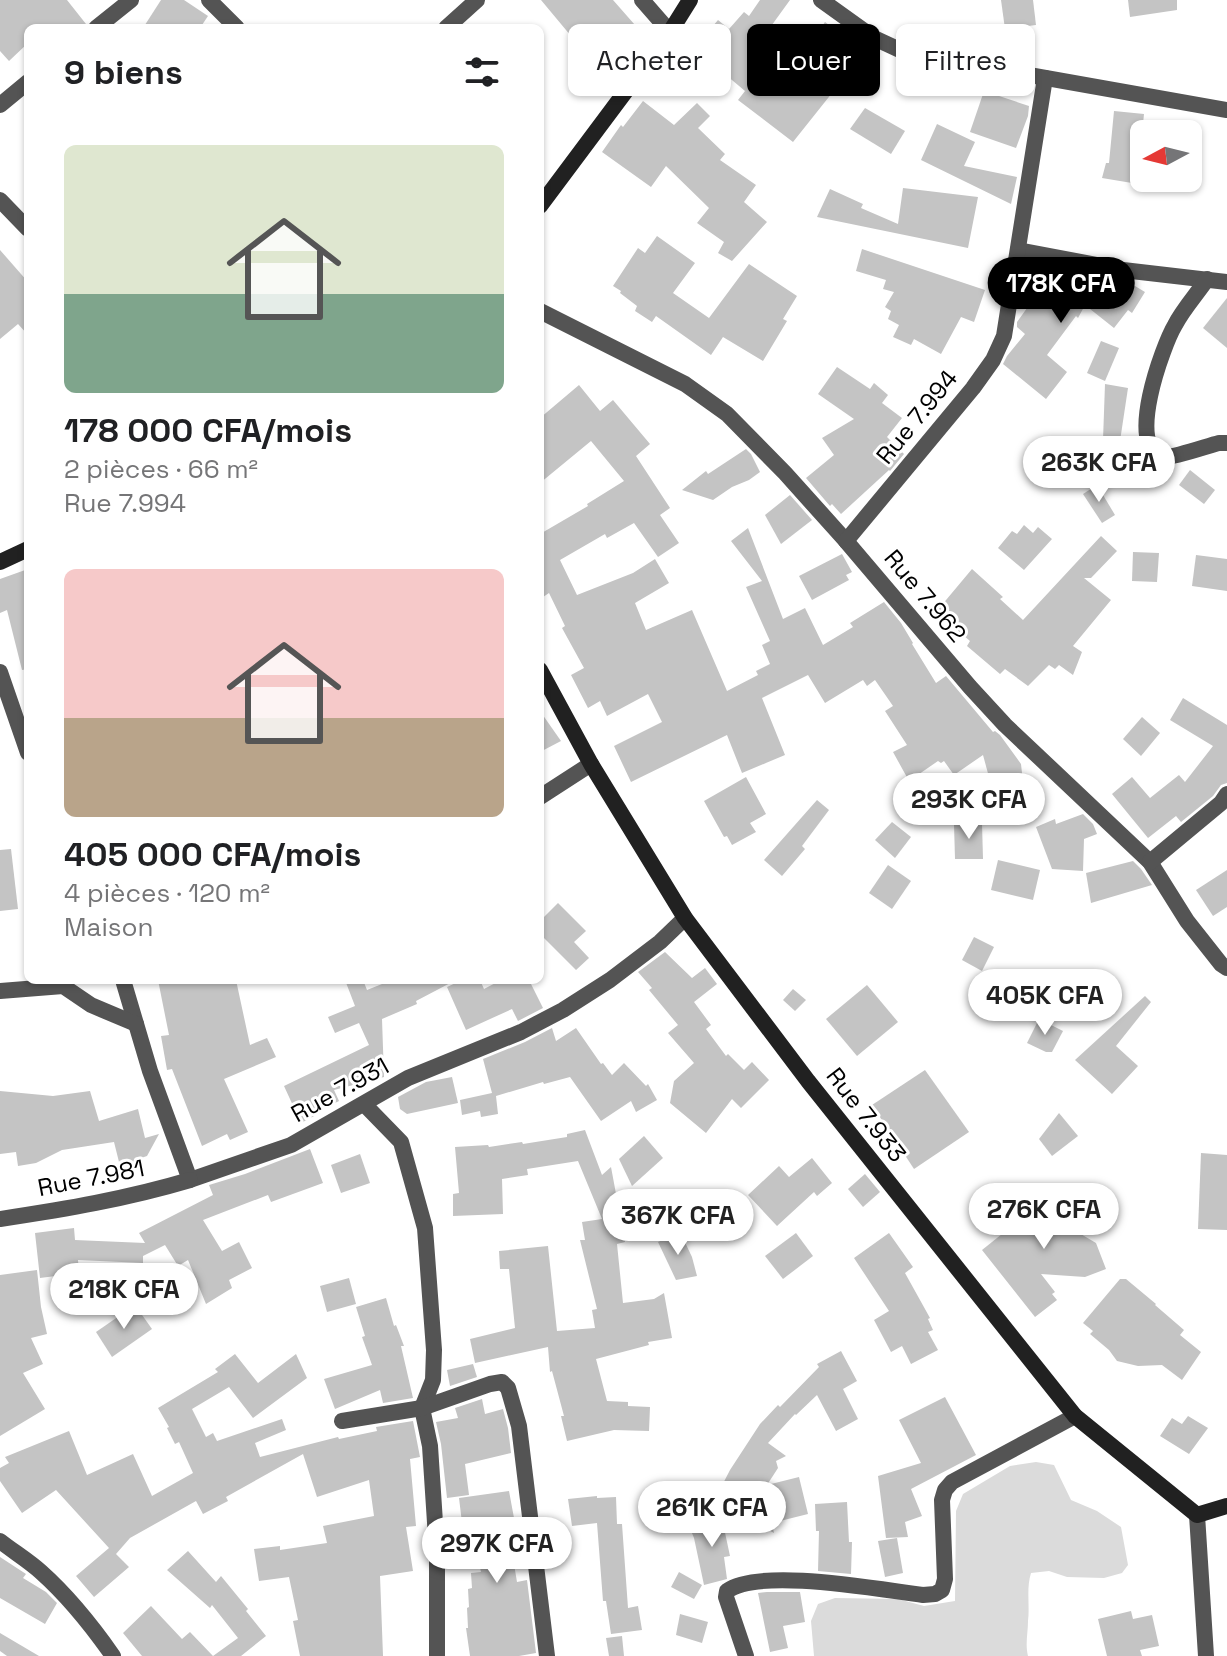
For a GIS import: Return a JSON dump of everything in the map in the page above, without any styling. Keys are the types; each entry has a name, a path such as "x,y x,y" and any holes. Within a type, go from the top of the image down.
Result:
{"street":[{"path":"101,24 131,0"},
{"path":"209,0 233,24"},
{"path":"450,24 477,0"},
{"path":"642,0 663,24"},
{"path":"675,24 690,0"},
{"path":"821,0 874,38 932,60 1227,110"},
{"name":"Rue 7.994","path":"846,541 993,360 1004,336 1045,78"},
{"path":"0,105 24,85"},
{"path":"544,201 622,96"},
{"path":"0,200 24,225"},
{"path":"1018,250 1123,270 1227,282"},
{"path":"1207,279 1175,324 1163,351 1146,413 1149,446 1156,454 1166,457 1227,443"},
{"name":"Rue 7.962","path":"544,313 685,384 727,414 846,541 1005,725 1150,862 1187,921 1227,968"},
{"path":"0,562 24,551"},
{"path":"0,672 24,741"},
{"name":"Rue 7.933","path":"544,677 591,764 685,918 808,1081 1075,1416 1197,1515"},
{"path":"544,794 591,764"},
{"path":"1150,862 1221,803 1227,794"},
{"name":"Rue 7.931","path":"190,1180 291,1145 408,1078 521,1032 563,1010 610,980 660,942 685,918"},
{"path":"0,991 58,984"},
{"path":"67,984 91,1005 136,1024"},
{"path":"124,984 150,1071 190,1180"},
{"path":"365,1105 401,1142 425,1228 434,1350 433,1380 422,1408 430,1446 437,1553 437,1656"},
{"name":"Rue 7.981","path":"0,1219 71,1209 190,1180"},
{"path":"342,1421 422,1408 490,1384 502,1382 508,1388 519,1426 547,1656"},
{"path":"746,1656 726,1597 733,1586 788,1579 935,1594 942,1590 945,1579 942,1500 945,1490 952,1482 1075,1416"},
{"path":"1206,1656 1197,1515 1227,1506"},
{"path":"0,1541 40,1571 63,1594 113,1656"}],"shaded area":[{"path":"1036,1462 1054,1465 1071,1500 1097,1511 1121,1527 1128,1565 1122,1573 1104,1578 1067,1577 1049,1571 1031,1573 1028,1656 814,1656 811,1621 818,1604 835,1598 898,1599 924,1606 955,1601 956,1511 963,1494 1010,1466"}],"building":[{"path":"0,0 67,0 86,24 24,24 24,47 9,61 0,51"},
{"path":"161,0 184,0 208,16 203,24 146,24"},
{"path":"541,0 613,0 634,24 568,24 568,32"},
{"path":"760,0 790,0 773,24 747,24 747,96 830,96 793,142 738,100 745,91 731,79 731,27 744,12 749,16"},
{"path":"1001,0 1033,0 1036,25 1004,24"},
{"path":"1128,0 1177,0 1177,10 1130,17"},
{"path":"982,96 999,96 1029,106 1016,148 970,132"},
{"path":"643,101 674,125 697,103 710,116 698,128 725,154 720,160 756,185 744,202 767,222 732,261 718,253 724,242 697,223 709,208 666,166 651,187 602,152"},
{"path":"865,108 905,131 891,154 850,129"},
{"path":"1114,111 1144,114 1143,120 1130,120 1130,183 1102,178 1106,163 1109,163"},
{"path":"937,124 975,142 964,166 1017,177 1011,204 921,160"},
{"path":"903,188 978,197 968,248 817,217 830,189 863,204 861,208 898,224"},
{"path":"657,236 695,263 673,293 709,318 749,264 797,296 783,319 787,321 763,361 723,337 711,355 656,316 652,322 635,311 637,306 613,286 638,248 645,253"},
{"path":"862,249 985,290 974,322 961,317 941,354 914,339 911,345 893,337 899,325 888,319 891,311 885,307 894,292 883,289 886,280 856,271"},
{"path":"0,250 24,277 24,331 18,324 0,339"},
{"path":"1085,274 1123,294 1130,283 1145,292 1132,313 1128,310 1114,328 1085,305 1047,355 1067,372 1046,399 1003,364 1025,334 1017,327 1017,322 1035,297 1025,292 1032,277 1073,294"},
{"path":"1227,298 1227,348 1203,328"},
{"path":"1101,341 1119,348 1105,381 1087,373"},
{"path":"837,367 870,389 874,383 888,395 882,403 902,418 887,437 904,454 890,471 841,514 806,478 834,455 822,438 854,419 818,394"},
{"path":"1105,384 1128,388 1120,441 1103,440"},
{"path":"579,385 600,411 613,400 650,444 636,456 670,508 660,515 679,543 658,557 634,523 607,538 605,534 560,560 577,595 633,573 655,559 669,583 635,603 646,630 692,610 727,691 758,675 756,671 770,664 762,645 770,641 746,587 762,581 731,541 748,528 783,619 805,608 823,645 853,627 850,623 884,602 901,623 936,683 946,676 993,732 1000,735 1021,764 1026,809 999,814 983,755 954,775 944,761 938,761 909,781 893,752 907,745 885,711 893,706 875,680 867,686 863,680 825,703 808,675 762,698 785,755 742,773 727,735 631,782 614,746 662,722 648,694 607,716 600,701 588,708 571,675 584,668 562,628 565,626 549,593 544,596 544,532 624,481 591,441 544,480 544,415"},
{"path":"1130,447 1133,472 1112,474 1109,449"},
{"path":"746,449 760,472 749,480 713,500 682,490 706,471 708,474"},
{"path":"1190,470 1215,490 1204,504 1179,485"},
{"path":"1097,485 1115,515 1102,523 1083,494"},
{"path":"790,495 812,520 781,544 765,515"},
{"path":"1024,525 1033,533 1038,527 1052,539 1024,570 998,548 1012,531 1017,534"},
{"path":"1101,536 1117,551 1091,578 1084,578 1111,600 1073,646 1082,652 1073,675 1059,665 1055,669 1049,665 1028,686 1005,669 1000,674 967,646 970,641 936,612 972,569 1023,620"},
{"path":"1133,552 1159,553 1157,582 1132,581"},
{"path":"842,554 852,572 846,575 849,580 812,600 799,576"},
{"path":"1196,555 1227,559 1227,591 1192,586"},
{"path":"24,570 24,670 7,610 0,613 0,579"},
{"path":"1183,698 1227,725 1227,783 1181,822 1176,816 1148,838 1112,794 1132,777 1150,798 1179,775 1185,782 1213,746 1170,720"},
{"path":"544,717 561,741 544,750"},
{"path":"1142,717 1160,733 1141,756 1123,739"},
{"path":"746,777 766,814 750,823 756,832 732,845 727,836 724,837 704,801"},
{"path":"817,800 829,810 802,846 805,849 782,876 764,860"},
{"path":"1083,814 1093,824 1097,834 1084,839 1083,871 1052,869 1036,827 1055,819 1056,824"},
{"path":"892,822 911,837 895,858 875,840"},
{"path":"982,823 983,859 955,859 954,824"},
{"path":"11,849 18,909 0,911 0,850"},
{"path":"998,860 1040,870 1033,900 991,890"},
{"path":"1133,861 1152,885 1091,903 1086,873"},
{"path":"888,865 911,881 892,909 869,893"},
{"path":"1227,870 1227,907 1213,916 1196,890"},
{"path":"558,903 586,931 574,942 589,958 576,970 544,938 544,917"},
{"path":"974,937 994,947 982,971 962,960"},
{"path":"665,952 692,978 705,968 717,984 694,1002 711,1025 706,1029 726,1056 728,1054 744,1070 752,1062 769,1080 741,1108 732,1099 706,1133 670,1103 674,1081 694,1063 668,1033 678,1025 638,972"},
{"path":"159,984 237,984 250,1045 267,1038 276,1057 224,1079 248,1132 230,1140 227,1134 202,1146 172,1069 167,1070 161,1036 169,1035"},
{"path":"347,984 365,984 367,990 382,984 448,984 416,1001 417,1004 382,1019 384,1077 334,1090 339,1101 301,1123 284,1086 369,1045 359,1023 335,1033 328,1017 355,1006"},
{"path":"453,984 482,984 484,989 493,984 531,984 543,1008 518,1021 512,1009 466,1030 447,987"},
{"path":"867,985 898,1022 857,1056 826,1019"},
{"path":"793,989 806,1000 795,1011 783,1000"},
{"path":"1145,996 1151,1002 1116,1046 1138,1066 1112,1094 1075,1060"},
{"path":"1039,1019 1063,1031 1052,1052 1027,1043"},
{"path":"552,1028 556,1041 576,1028 612,1075 624,1063 646,1086 648,1084 657,1100 636,1112 631,1101 601,1121 570,1077 496,1096 498,1114 481,1117 480,1111 462,1115 460,1100 492,1093 483,1059"},
{"path":"925,1070 969,1132 914,1169 872,1105"},
{"path":"452,1077 458,1103 407,1114 400,1109 398,1097 426,1082"},
{"path":"0,1091 53,1096 90,1091 99,1121 138,1109 145,1138 159,1134 147,1156 133,1164 120,1166 114,1142 62,1150 36,1163 18,1166 16,1152 0,1154"},
{"path":"1059,1113 1078,1136 1052,1156 1039,1139"},
{"path":"585,1130 602,1175 611,1167 625,1242 617,1244 623,1303 654,1299 664,1293 672,1338 648,1342 649,1345 596,1359 607,1401 650,1407 649,1431 614,1430 567,1441 561,1416 564,1416 550,1372 548,1347 475,1363 470,1339 515,1328 509,1269 500,1269 499,1251 548,1246 557,1331 595,1328 592,1310 597,1309 580,1240 585,1240 582,1222 602,1219 578,1161 527,1169 528,1175 502,1179 503,1214 453,1216 453,1194 459,1193 455,1147 523,1144 567,1137 567,1134"},
{"path":"644,1136 663,1158 632,1186 619,1159"},
{"path":"310,1149 323,1183 271,1202 268,1195 203,1220 222,1251 239,1242 252,1268 229,1280 232,1288 206,1304 188,1260 178,1266 165,1245 143,1256 143,1263 78,1260 79,1273 40,1278 35,1233 74,1228 75,1240 145,1243 139,1233 213,1195 209,1185"},
{"path":"1201,1153 1227,1155 1227,1230 1198,1229"},
{"path":"360,1154 370,1183 341,1193 331,1165"},
{"path":"812,1158 832,1183 817,1196 814,1192 777,1226 748,1195 779,1166 789,1177"},
{"path":"865,1174 880,1192 863,1207 848,1189"},
{"path":"1057,1186 1073,1204 1070,1207 1083,1222 1074,1230 1096,1243 1106,1269 1085,1277 1041,1274 1055,1292 1052,1294 1057,1300 1035,1317 982,1250"},
{"path":"680,1232 697,1276 676,1280 658,1242"},
{"path":"796,1233 813,1256 783,1279 765,1256"},
{"path":"889,1233 913,1267 905,1273 930,1318 933,1330 928,1332 938,1350 911,1364 902,1346 891,1352 874,1320 889,1311 854,1258"},
{"path":"37,1270 47,1334 31,1338 43,1364 23,1373 45,1409 0,1436 0,1275"},
{"path":"349,1278 356,1304 327,1312 320,1286"},
{"path":"1120,1279 1126,1279 1156,1304 1184,1330 1180,1335 1201,1352 1182,1380 1162,1365 1138,1366 1117,1361 1083,1323"},
{"path":"386,1298 404,1346 401,1346 413,1398 383,1403 380,1390 335,1409 324,1379 372,1365 356,1307"},
{"path":"135,1305 152,1329 112,1357 96,1332"},
{"path":"841,1351 857,1381 843,1389 858,1419 836,1431 817,1395 768,1443 786,1456 776,1461 778,1468 767,1485 799,1477 808,1514 772,1523 774,1533 714,1501 760,1424 819,1367 817,1364"},
{"path":"235,1354 258,1383 296,1354 307,1378 253,1418 229,1387 192,1409 206,1437 213,1433 217,1441 282,1419 286,1430 255,1443 260,1457 338,1437 377,1431 376,1427 413,1421 420,1457 410,1459 416,1526 406,1527 413,1571 380,1576 383,1656 300,1656 293,1621 298,1620 289,1577 259,1581 254,1549 280,1546 280,1550 327,1543 323,1526 374,1516 369,1480 317,1497 303,1454 226,1497 228,1501 203,1514 196,1501 130,1538 116,1554 129,1567 94,1597 76,1576 109,1548 56,1490 22,1513 0,1481 0,1468 9,1463 5,1457 69,1431 87,1475 133,1454 152,1496 193,1473 158,1408 218,1372 215,1369"},
{"path":"473,1364 477,1377 450,1386 447,1370"},
{"path":"945,1397 976,1455 911,1489 922,1516 905,1522 908,1537 886,1538 878,1476 921,1463 899,1420"},
{"path":"482,1399 485,1414 503,1409 511,1453 465,1464 469,1495 447,1498 436,1422 458,1418 455,1408"},
{"path":"1188,1416 1208,1428 1189,1454 1160,1436 1172,1418 1182,1424"},
{"path":"509,1491 514,1518 506,1519 511,1558 517,1582 527,1580 536,1653 470,1656 466,1628 471,1573 481,1572 479,1563 493,1561 484,1526 463,1531 459,1498"},
{"path":"616,1497 617,1524 622,1524 628,1608 638,1606 642,1630 611,1634 606,1601 603,1601 597,1523 572,1526 568,1499"},
{"path":"847,1502 849,1542 852,1542 851,1574 818,1571 819,1531 816,1531 815,1504"},
{"path":"721,1514 730,1556 724,1557 727,1579 704,1585 690,1528"},
{"path":"897,1538 903,1573 885,1577 878,1541"},
{"path":"188,1551 216,1582 221,1576 266,1636 241,1656 213,1656 238,1638 212,1605 210,1608 167,1570"},
{"path":"0,1557 26,1574 23,1578 57,1603 45,1624 0,1598"},
{"path":"679,1572 702,1585 694,1599 671,1587"},
{"path":"800,1592 805,1622 783,1626 788,1648 770,1652 758,1593"},
{"path":"151,1606 182,1639 190,1632 213,1656 142,1656 123,1633"},
{"path":"1131,1611 1133,1619 1152,1615 1159,1646 1140,1650 1142,1656 1107,1656 1098,1619"},
{"path":"680,1614 708,1622 702,1643 676,1635"},
{"path":"0,1633 39,1656 7,1656 0,1651"},
{"path":"622,1636 624,1656 609,1656 606,1638"}]}
